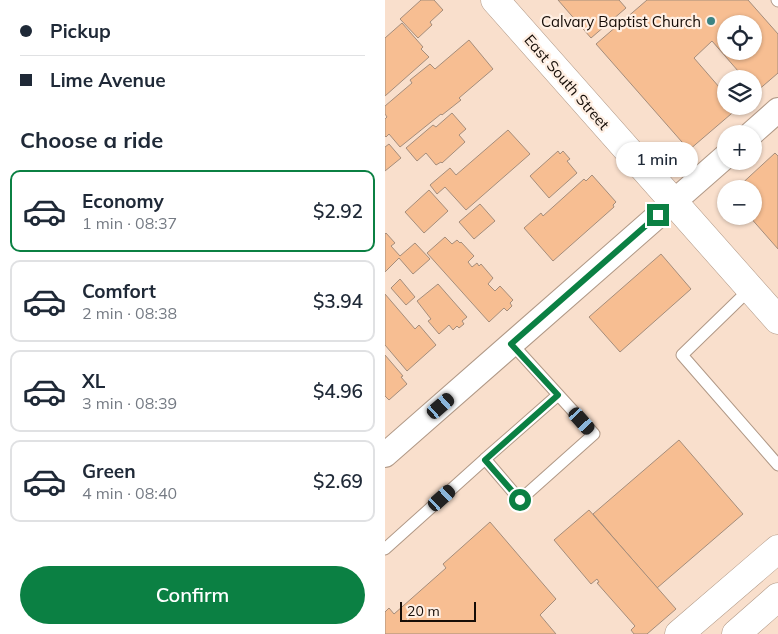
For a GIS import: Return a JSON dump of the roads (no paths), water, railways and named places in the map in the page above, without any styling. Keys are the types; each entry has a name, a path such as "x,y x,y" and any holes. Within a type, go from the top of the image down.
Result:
{"main road":[{"name":"East South Street","path":"495,0 778,320"},
{"path":"679,634 778,549"},
{"path":"736,634 778,597"}],"street":[{"path":"761,125 778,110"},
{"path":"385,455 717,164"}],"lane":[{"path":"750,289 682,355 778,465"},
{"path":"485,460 520,500 594,434 511,344"},
{"path":"385,549 558,395"}],"place":[{"name":"Calvary Baptist Church","path":"711,21"}]}
